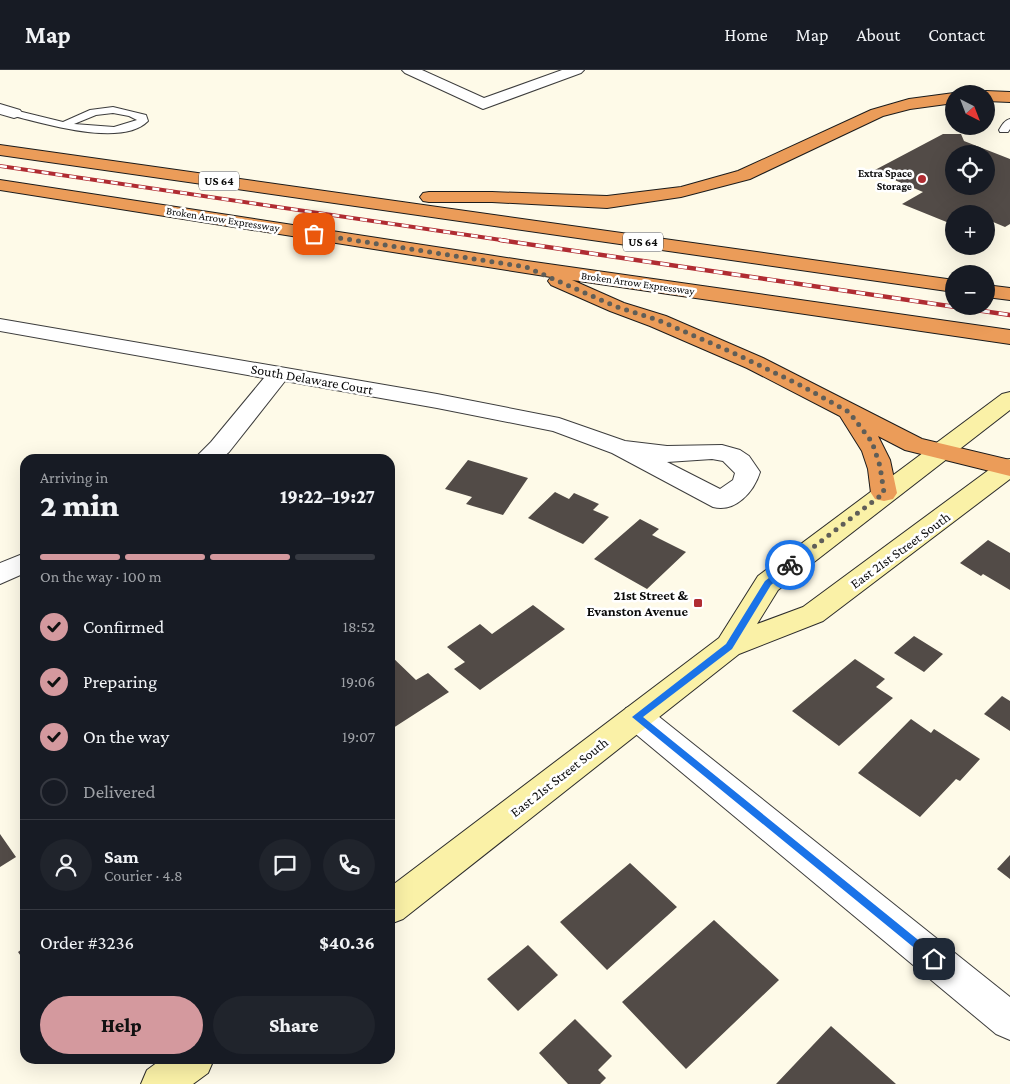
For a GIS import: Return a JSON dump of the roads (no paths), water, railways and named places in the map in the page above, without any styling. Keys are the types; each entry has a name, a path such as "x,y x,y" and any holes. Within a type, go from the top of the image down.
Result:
{"highway":[{"path":"995,96 1010,97"},
{"path":"332,198 492,197 607,202 648,197 716,184 744,174 877,113 909,104 945,99"},
{"name":"US 64","path":"0,150 945,285"},
{"name":"Broken Arrow Expressway","path":"0,185 526,267 1010,337"},
{"path":"526,267 617,307 658,320 705,340 792,381 914,445 939,453 1010,468"},
{"path":"995,292 1010,294"},
{"path":"849,412 872,442 880,466 884,493"}],"main road":[{"name":"East 21st Street South","path":"729,646 768,583 1010,398"},
{"name":"East 21st Street South","path":"395,904 729,646 813,614 1010,468"},
{"path":"161,1084 187,1064"}],"street":[{"path":"410,70 483,104 576,70"},
{"name":"South Delaware Court","path":"0,325 517,416 559,425 621,448"},
{"path":"212,454 220,447 279,374"},
{"path":"0,574 20,564"},
{"path":"637,717 1010,1021"}],"lane":[{"path":"7,111 66,124 95,129 121,130 132,128 143,121 142,117 133,113 111,109 82,115 66,124"}],"railway":[{"path":"0,166 508,241"},
{"path":"500,240 1010,315"}],"place":[{"name":"Extra Space Storage","path":"922,179"},
{"name":"21st Street & Evanston Avenue","path":"698,603"}]}
